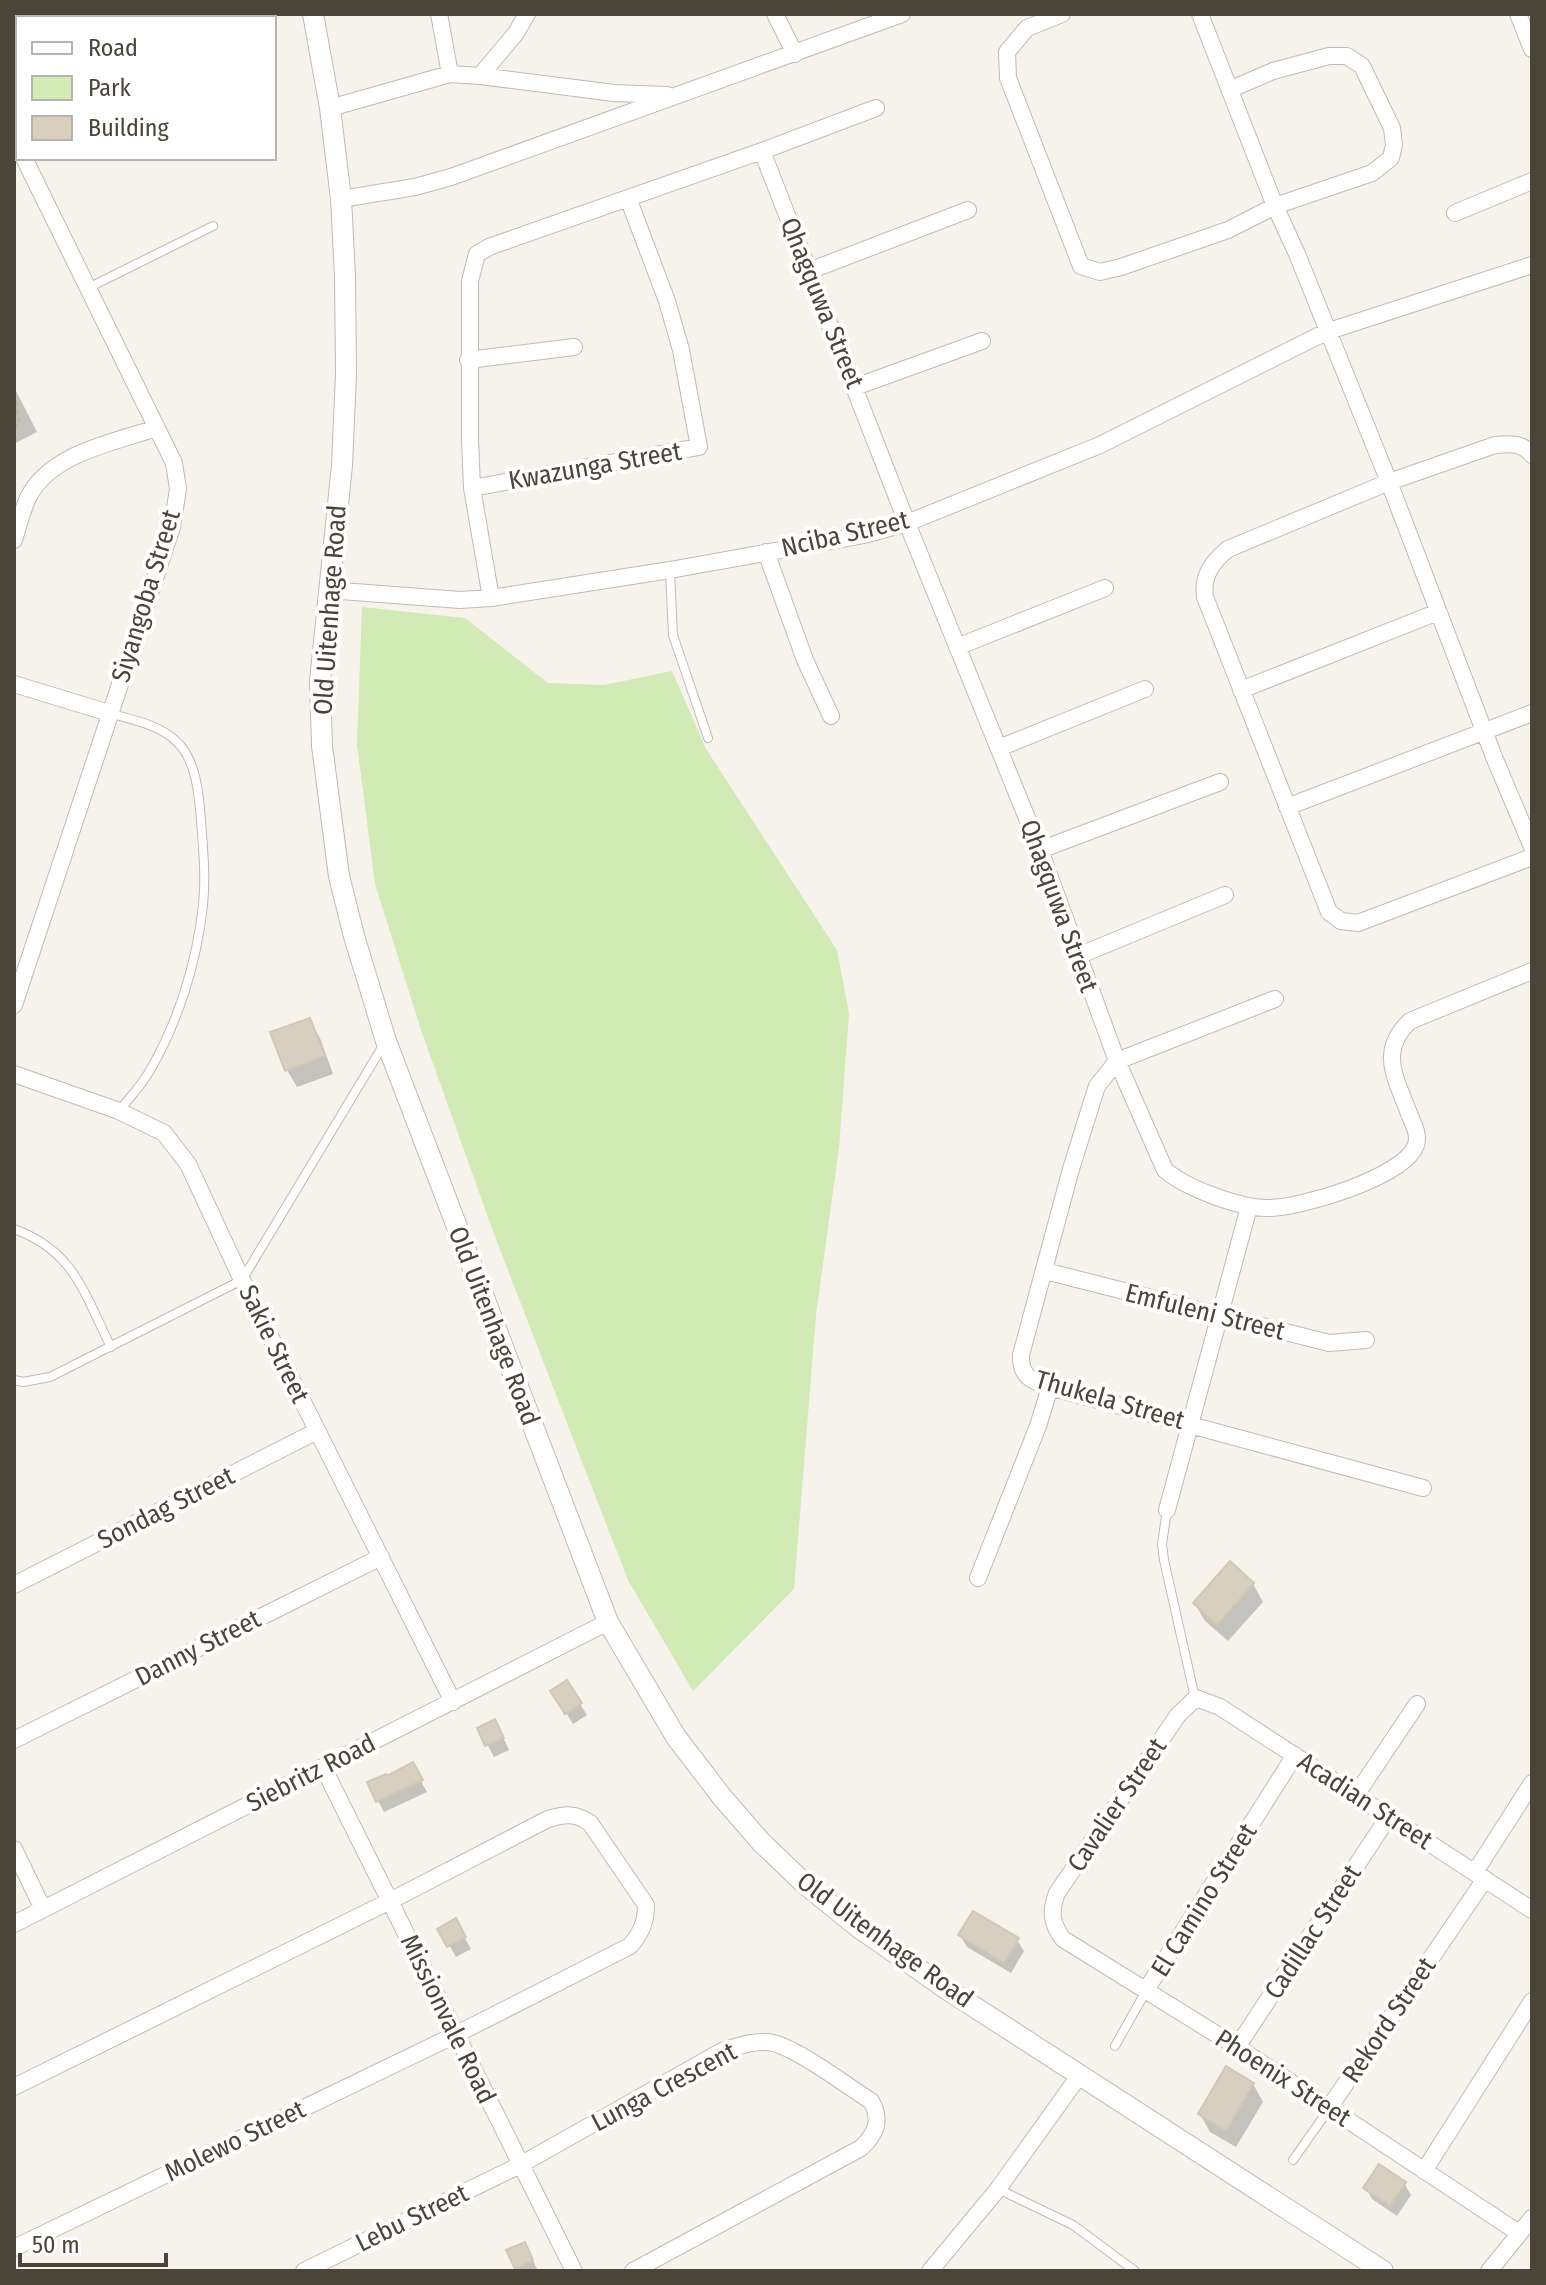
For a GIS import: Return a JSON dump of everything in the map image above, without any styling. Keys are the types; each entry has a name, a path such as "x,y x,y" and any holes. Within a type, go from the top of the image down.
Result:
{"street":[{"name":"Old Uitenhage Road","path":"313,14 330,108 341,199 346,374 342,465 320,681 329,818 354,936 386,1041 608,1622 676,1737 761,1842 806,1885 858,1927 1079,2076 1383,2271"},
{"path":"439,14 450,74"},
{"path":"480,76 516,33 527,14"},
{"path":"775,14 795,54"},
{"path":"341,199 415,187 451,177 795,54 868,20 902,14"},
{"path":"1062,14 1027,28 1007,52 1008,78 1081,266 1100,272 1121,267 1228,230 1275,206 1372,173 1391,158 1394,145 1392,128 1362,66 1347,56 1329,56 1273,71 1231,89"},
{"path":"1200,14 1532,847"},
{"path":"1518,14 1532,49"},
{"path":"330,108 450,74 614,93 682,94"},
{"path":"491,598 472,488 468,360 470,281 477,254 489,247 876,108"},
{"name":"Qhagquwa Street","path":"762,151 907,523 1040,850 1117,1061 1165,1170 1176,1179 1249,1207"},
{"name":"Siyangoba Street","path":"14,1005 172,527 178,489 174,463 25,160"},
{"path":"1455,213 1532,181"},
{"name":"Kwazunga Street","path":"472,488 699,447 681,350 667,301 628,198"},
{"path":"809,271 968,210"},
{"name":"Nciba Street","path":"328,590 460,600 491,598 864,535 907,523 1100,445 1326,332 1532,265"},
{"path":"855,387 982,341"},
{"path":"468,360 574,347"},
{"path":"14,540 28,497 47,473 72,458 156,428"},
{"path":"1532,455 1527,448 1514,443 1495,445 1389,482 1228,549 1216,559 1207,573 1204,586 1205,597 1329,912 1341,921 1358,923 1532,857"},
{"path":"766,552 805,660 831,716"},
{"path":"957,647 1105,588"},
{"path":"1241,690 1438,612"},
{"path":"14,684 109,713"},
{"path":"999,748 1145,689"},
{"path":"1287,807 1532,713"},
{"path":"1040,850 1220,782"},
{"path":"1078,956 1225,895"},
{"path":"1167,1510 1249,1207 1288,1207 1339,1193 1405,1161 1416,1146 1417,1132 1391,1064 1392,1046 1398,1032 1410,1021 1532,971"},
{"path":"1117,1061 1275,999"},
{"name":"Thukela Street","path":"1117,1061 1097,1086 1090,1105 1021,1355 1020,1366 1024,1374 1050,1387 1423,1488"},
{"name":"Sakie Street","path":"14,1074 119,1111 164,1133 188,1164 242,1280 453,1702"},
{"name":"Emfuleni Street","path":"1045,1271 1329,1343 1366,1340"},
{"path":"978,1578 1038,1426 1050,1387"},
{"name":"Sondag Street","path":"14,1585 317,1431"},
{"name":"Danny Street","path":"14,1740 381,1557"},
{"name":"Siebritz Road","path":"14,1924 608,1622"},
{"name":"Acadian Street","path":"1196,1698 1220,1707 1532,1910"},
{"name":"Cavalier Street","path":"1052,1919 1052,1906 1057,1893 1178,1715 1196,1698"},
{"path":"1356,1795 1417,1704"},
{"name":"El Camino Street","path":"1146,1990 1295,1755"},
{"name":"Missionvale Road","path":"323,1767 574,2271"},
{"name":"Rekord Street","path":"1329,2108 1480,1876 1532,1783"},
{"name":"Molewo Street","path":"14,2248 455,2035 630,1946 641,1933 646,1919 646,1905 590,1823 579,1815 566,1814 548,1819 390,1901"},
{"name":"Cadillac Street","path":"1237,2047 1389,1816"},
{"path":"14,1849 43,1909"},
{"path":"14,2087 390,1901"},
{"name":"Phoenix Street","path":"1052,1919 1063,1939 1237,2047 1519,2233"},
{"path":"1424,2171 1532,2001"},
{"name":"Lunga Crescent","path":"520,2165 722,2051 748,2043 769,2041 787,2048 871,2101 878,2112 877,2125 872,2138 861,2148 633,2271"},
{"path":"930,2271 998,2189 1079,2076"},
{"name":"Lebu Street","path":"304,2271 520,2165"},
{"path":"1489,2271 1532,2218"}],"lane":[{"path":"87,288 213,226"},
{"path":"670,570 673,635 708,738"},
{"path":"109,713 158,728 177,741 190,759 200,804 204,859 204,903 195,960 168,1033 148,1073 119,1111"},
{"path":"14,1380 23,1382 50,1377 242,1280 386,1041"},
{"path":"14,1229 51,1247 68,1263 111,1347"},
{"path":"1167,1510 1162,1544 1164,1560 1196,1698"},
{"name":"El Camino Street","path":"1115,2046 1146,1990"},
{"name":"Rekord Street","path":"1293,2160 1329,2108"},
{"path":"998,2189 1073,2225 1135,2271"}],"path":[{"path":"14,427 19,423 16,397"}],"green space":[{"path":"362,607 465,618 548,683 604,685 672,671 706,749 837,950 849,1013 839,1148 816,1315 794,1589 693,1691 628,1580 494,1234 421,1030 375,884 357,745"}],"building":[{"path":"310,1018 325,1056 285,1071 270,1032"},
{"path":"1230,1561 1254,1583 1217,1625 1193,1603"},
{"path":"567,1680 582,1703 565,1714 550,1691"},
{"path":"495,1719 504,1738 485,1746 477,1728"},
{"path":"413,1762 423,1780 376,1802 367,1782 387,1776"},
{"path":"973,1911 1019,1938 1004,1963 958,1935"},
{"path":"456,1918 466,1937 447,1947 437,1929"},
{"path":"1226,2066 1254,2083 1226,2131 1198,2114"},
{"path":"1379,2164 1406,2182 1390,2206 1363,2188"},
{"path":"525,2242 533,2260 515,2269 506,2250"}]}
